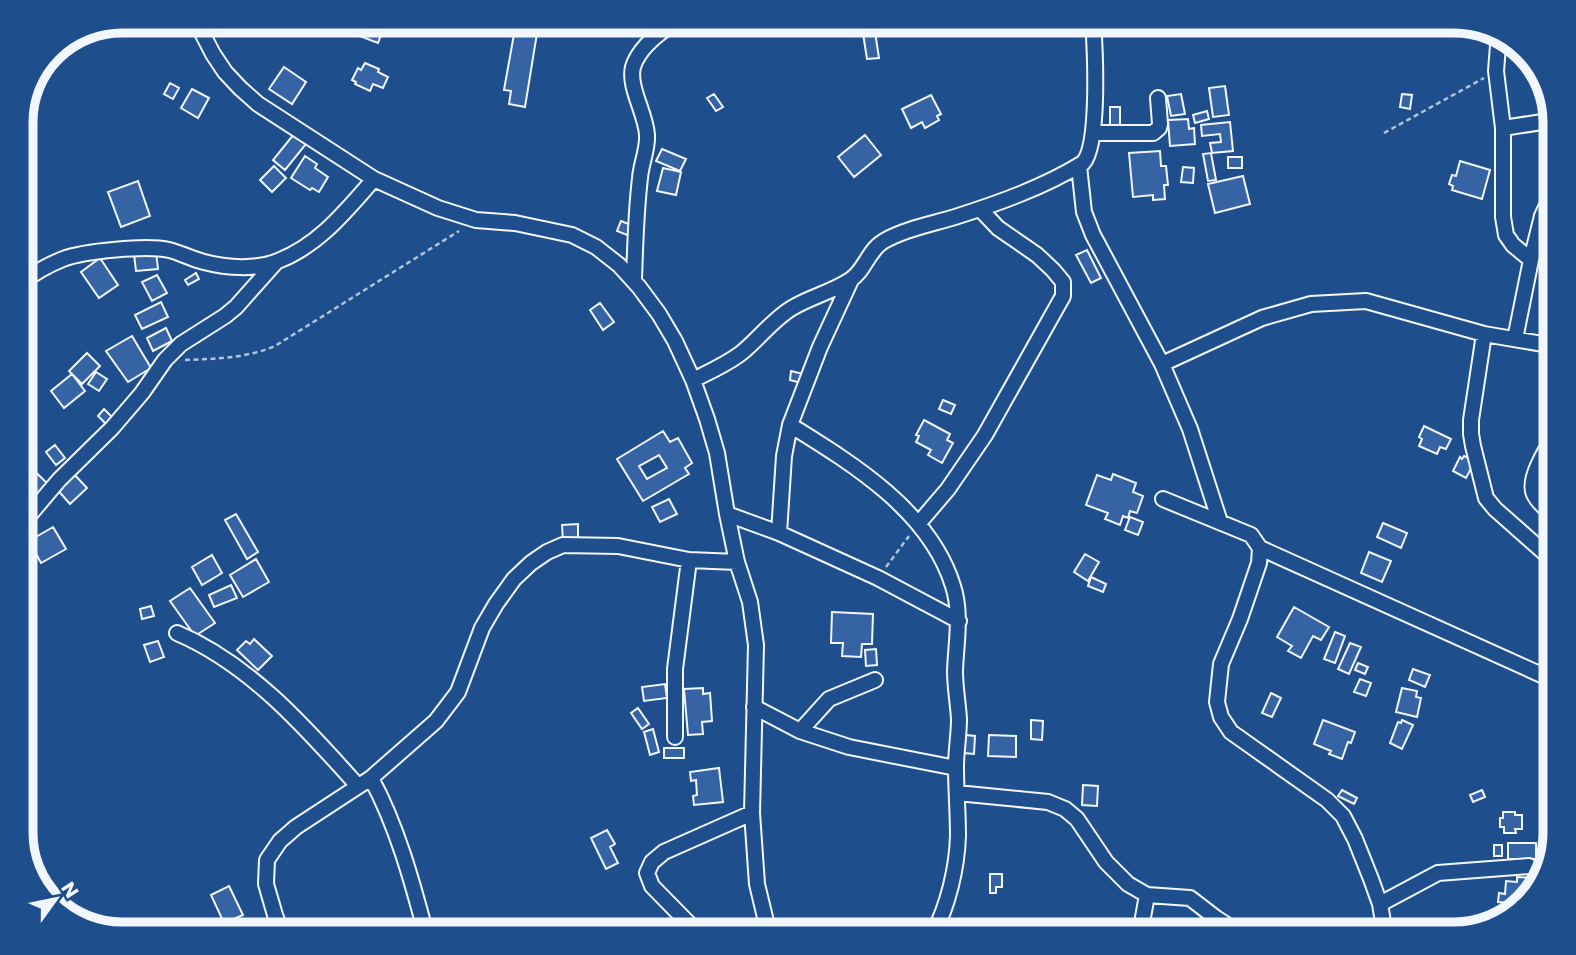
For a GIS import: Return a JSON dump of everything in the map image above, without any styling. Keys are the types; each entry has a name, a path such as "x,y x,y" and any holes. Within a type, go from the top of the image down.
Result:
{"street":[{"path":"202,33 225,72 258,104 374,179 438,208 477,220 514,223 572,235 596,247 619,265 659,314 693,380 718,453 737,562 750,602 756,645 752,813 757,884 766,922"},
{"path":"634,281 640,176 647,135 632,81 633,66 645,47 660,33"},
{"path":"779,533 783,456 790,425 820,347 851,280 871,251 884,241 1034,188 1079,166 1088,157 1093,133 1094,33"},
{"path":"1498,45 1496,71 1503,128 1503,217 1506,234 1513,245 1531,260"},
{"path":"1093,133 1153,133 1160,124 1158,98"},
{"path":"1503,128 1543,122"},
{"path":"1079,166 1084,212 1093,235 1162,364 1190,429 1220,522"},
{"path":"33,274 65,258 144,248 166,250 203,262 229,266 247,267 276,262 314,242 374,179"},
{"path":"919,523 948,489 985,435 1063,296 1063,282 1053,270 1037,255 998,228 980,209"},
{"path":"1515,339 1543,214"},
{"path":"33,511 59,480 112,428 142,393 165,360 181,344 236,307 276,262"},
{"path":"693,380 739,354 791,309 851,280"},
{"path":"1162,364 1262,318 1311,304 1366,301 1484,334 1543,344"},
{"path":"1484,334 1471,420 1471,434 1482,486 1494,509 1543,552"},
{"path":"790,425 873,480 919,523 943,560 954,587 959,621 955,673 959,719 956,768 958,840 950,891 938,922"},
{"path":"1543,458 1533,478 1531,489 1543,506"},
{"path":"1163,499 1251,534 1260,548 1543,676"},
{"path":"727,514 779,533 878,578 959,621"},
{"path":"278,922 266,884 267,860 280,841 296,827 371,778 436,721 458,692 482,628 496,604 514,579 531,563 563,545 618,546 689,560 737,562"},
{"path":"1260,548 1259,563 1221,664 1217,702 1221,717 1231,732 1327,800 1343,816 1380,904 1383,922"},
{"path":"675,737 676,669 689,560"},
{"path":"177,633 217,653 275,699 318,741 358,786"},
{"path":"800,731 829,699 875,680"},
{"path":"754,707 800,731 849,747 956,768"},
{"path":"371,778 393,822 423,922"},
{"path":"957,793 1048,802 1065,809 1077,819 1106,862 1128,884 1147,895 1190,898 1224,922"},
{"path":"687,922 652,886 647,873 652,862 664,852 752,813"},
{"path":"1380,904 1438,873 1529,866"},
{"path":"1142,922 1147,895"}],"path":[{"path":"1384,133 1496,71"},
{"path":"165,360 244,356 264,351 477,220"},
{"path":"878,578 919,523"},
{"path":"250,922 275,915"}],"building":[{"path":"352,33 382,33 378,43"},
{"path":"514,33 537,33 525,107 509,104 511,91 504,90"},
{"path":"863,33 875,33 879,58 867,59"},
{"path":"365,63 379,69 378,72 388,77 383,88 373,84 370,91 352,80 358,68 361,70"},
{"path":"284,67 306,82 292,104 269,89"},
{"path":"170,83 179,88 173,99 164,94"},
{"path":"1225,86 1229,115 1213,117 1209,88"},
{"path":"192,89 209,98 198,118 181,108"},
{"path":"714,94 723,107 716,111 707,98"},
{"path":"1181,94 1185,114 1171,116 1167,96"},
{"path":"1402,94 1412,95 1410,109 1400,107"},
{"path":"931,95 941,114 937,116 939,120 925,128 922,122 911,128 902,109"},
{"path":"1110,107 1120,107 1120,129 1110,129"},
{"path":"1207,111 1209,119 1195,123 1193,115"},
{"path":"1188,119 1189,129 1194,128 1195,144 1170,146 1168,120"},
{"path":"1230,122 1233,151 1212,153 1210,143 1221,142 1220,134 1202,136 1201,125"},
{"path":"294,134 306,144 285,170 273,160"},
{"path":"865,135 881,155 854,177 838,157"},
{"path":"662,149 686,159 680,171 656,161"},
{"path":"1160,151 1161,166 1166,166 1168,185 1164,185 1165,199 1153,200 1153,195 1133,197 1129,153"},
{"path":"1211,153 1216,180 1208,181 1203,154"},
{"path":"305,156 317,164 315,168 328,177 319,192 312,188 310,190 291,178"},
{"path":"1228,157 1242,157 1242,168 1228,168"},
{"path":"1460,161 1490,170 1482,199 1452,190 1453,186 1449,184 1452,175 1456,176"},
{"path":"274,166 286,178 272,192 260,180"},
{"path":"1183,167 1194,168 1193,183 1181,182"},
{"path":"663,168 681,172 676,195 657,191"},
{"path":"1243,176 1250,204 1215,213 1208,184"},
{"path":"138,181 150,216 121,227 108,192"},
{"path":"621,221 636,227 632,237 617,231"},
{"path":"1087,250 1101,278 1091,283 1076,255"},
{"path":"156,252 158,269 136,271 134,254"},
{"path":"100,258 118,285 99,298 81,272"},
{"path":"196,273 199,279 188,285 185,280"},
{"path":"157,275 167,293 152,301 142,282"},
{"path":"161,302 168,317 142,329 135,315"},
{"path":"600,303 614,322 603,330 590,310"},
{"path":"166,328 172,341 153,351 147,338"},
{"path":"132,336 151,368 128,382 106,351"},
{"path":"87,353 100,366 82,384 69,371"},
{"path":"791,371 803,374 801,383 790,380"},
{"path":"96,372 107,379 99,391 88,384"},
{"path":"72,374 85,391 64,408 51,391"},
{"path":"943,400 955,405 951,414 939,409"},
{"path":"104,409 112,417 106,424 98,416"},
{"path":"924,420 950,434 947,440 953,443 942,463 928,455 931,450 916,442 919,436 916,435"},
{"path":"1424,426 1451,439 1446,449 1440,447 1437,454 1419,446 1422,439 1419,437"},
{"path":"663,431 670,442 678,438 692,463 685,468 689,474 643,501 617,459","holes":["659,455 667,468 647,479 639,466"]},
{"path":"55,445 65,458 56,465 46,452"},
{"path":"1464,456 1475,461 1466,478 1453,471 1460,457 1462,459"},
{"path":"33,470 50,486 33,504"},
{"path":"72,472 87,488 70,504 55,487"},
{"path":"1113,474 1136,483 1133,492 1143,496 1137,513 1130,511 1128,518 1123,516 1120,525 1105,519 1108,513 1086,505 1097,475 1111,480"},
{"path":"669,499 677,514 660,522 652,507"},
{"path":"236,514 258,552 247,559 225,520"},
{"path":"1130,517 1143,522 1138,535 1125,530"},
{"path":"1383,523 1407,533 1401,548 1377,537"},
{"path":"578,524 578,542 563,543 562,525"},
{"path":"53,527 66,549 41,563 33,548 33,539"},
{"path":"1369,552 1391,561 1382,582 1361,573"},
{"path":"1085,554 1099,562 1088,581 1074,572"},
{"path":"212,555 222,573 202,585 192,567"},
{"path":"256,559 269,582 243,597 230,575"},
{"path":"1091,577 1106,584 1103,592 1088,586"},
{"path":"231,585 237,598 214,607 209,595"},
{"path":"190,588 215,623 195,636 170,601"},
{"path":"151,606 154,616 142,619 140,609"},
{"path":"1294,607 1329,627 1321,640 1313,636 1301,658 1288,651 1292,646 1277,637"},
{"path":"832,612 873,614 872,644 862,644 861,657 842,656 843,643 831,643"},
{"path":"1335,632 1345,636 1335,663 1324,659"},
{"path":"254,639 272,656 258,670 237,650 246,641 250,644"},
{"path":"158,641 164,657 150,662 144,645"},
{"path":"1350,643 1361,647 1349,674 1338,669"},
{"path":"876,649 877,665 866,666 865,650"},
{"path":"1358,663 1368,667 1365,674 1355,670"},
{"path":"1413,669 1430,675 1425,687 1409,680"},
{"path":"1360,679 1371,683 1366,696 1354,692"},
{"path":"665,684 667,698 644,701 642,687"},
{"path":"703,688 703,694 710,693 712,721 702,722 703,734 688,735 684,689"},
{"path":"1402,688 1417,691 1416,697 1421,698 1417,717 1396,712"},
{"path":"1271,693 1281,698 1272,717 1262,713"},
{"path":"638,708 649,724 642,729 631,713"},
{"path":"1031,720 1043,721 1042,740 1031,739"},
{"path":"1323,720 1355,732 1342,759 1314,744"},
{"path":"1402,720 1413,725 1402,749 1390,743 1398,722 1401,723"},
{"path":"653,729 659,752 650,755 644,732"},
{"path":"966,735 975,736 974,754 964,753"},
{"path":"989,735 1016,736 1016,757 988,756"},
{"path":"664,748 684,748 684,758 664,758"},
{"path":"719,768 723,802 694,805 693,796 697,795 696,780 691,781 690,772"},
{"path":"1083,785 1098,786 1097,806 1082,805"},
{"path":"1342,790 1357,798 1354,804 1338,796"},
{"path":"1482,790 1485,797 1473,802 1470,795"},
{"path":"1503,812 1522,815 1522,829 1515,829 1516,833 1504,833 1504,827 1500,827"},
{"path":"607,830 615,844 610,847 618,863 606,869 591,838"},
{"path":"1508,843 1536,843 1536,859 1508,859"},
{"path":"1494,845 1502,845 1502,856 1494,856"},
{"path":"990,874 1002,874 1002,887 996,887 996,893 990,893"},
{"path":"1517,877 1530,878 1508,903 1498,902 1499,893 1505,894 1506,881 1517,882"},
{"path":"229,886 243,915 224,922 211,895"}]}
